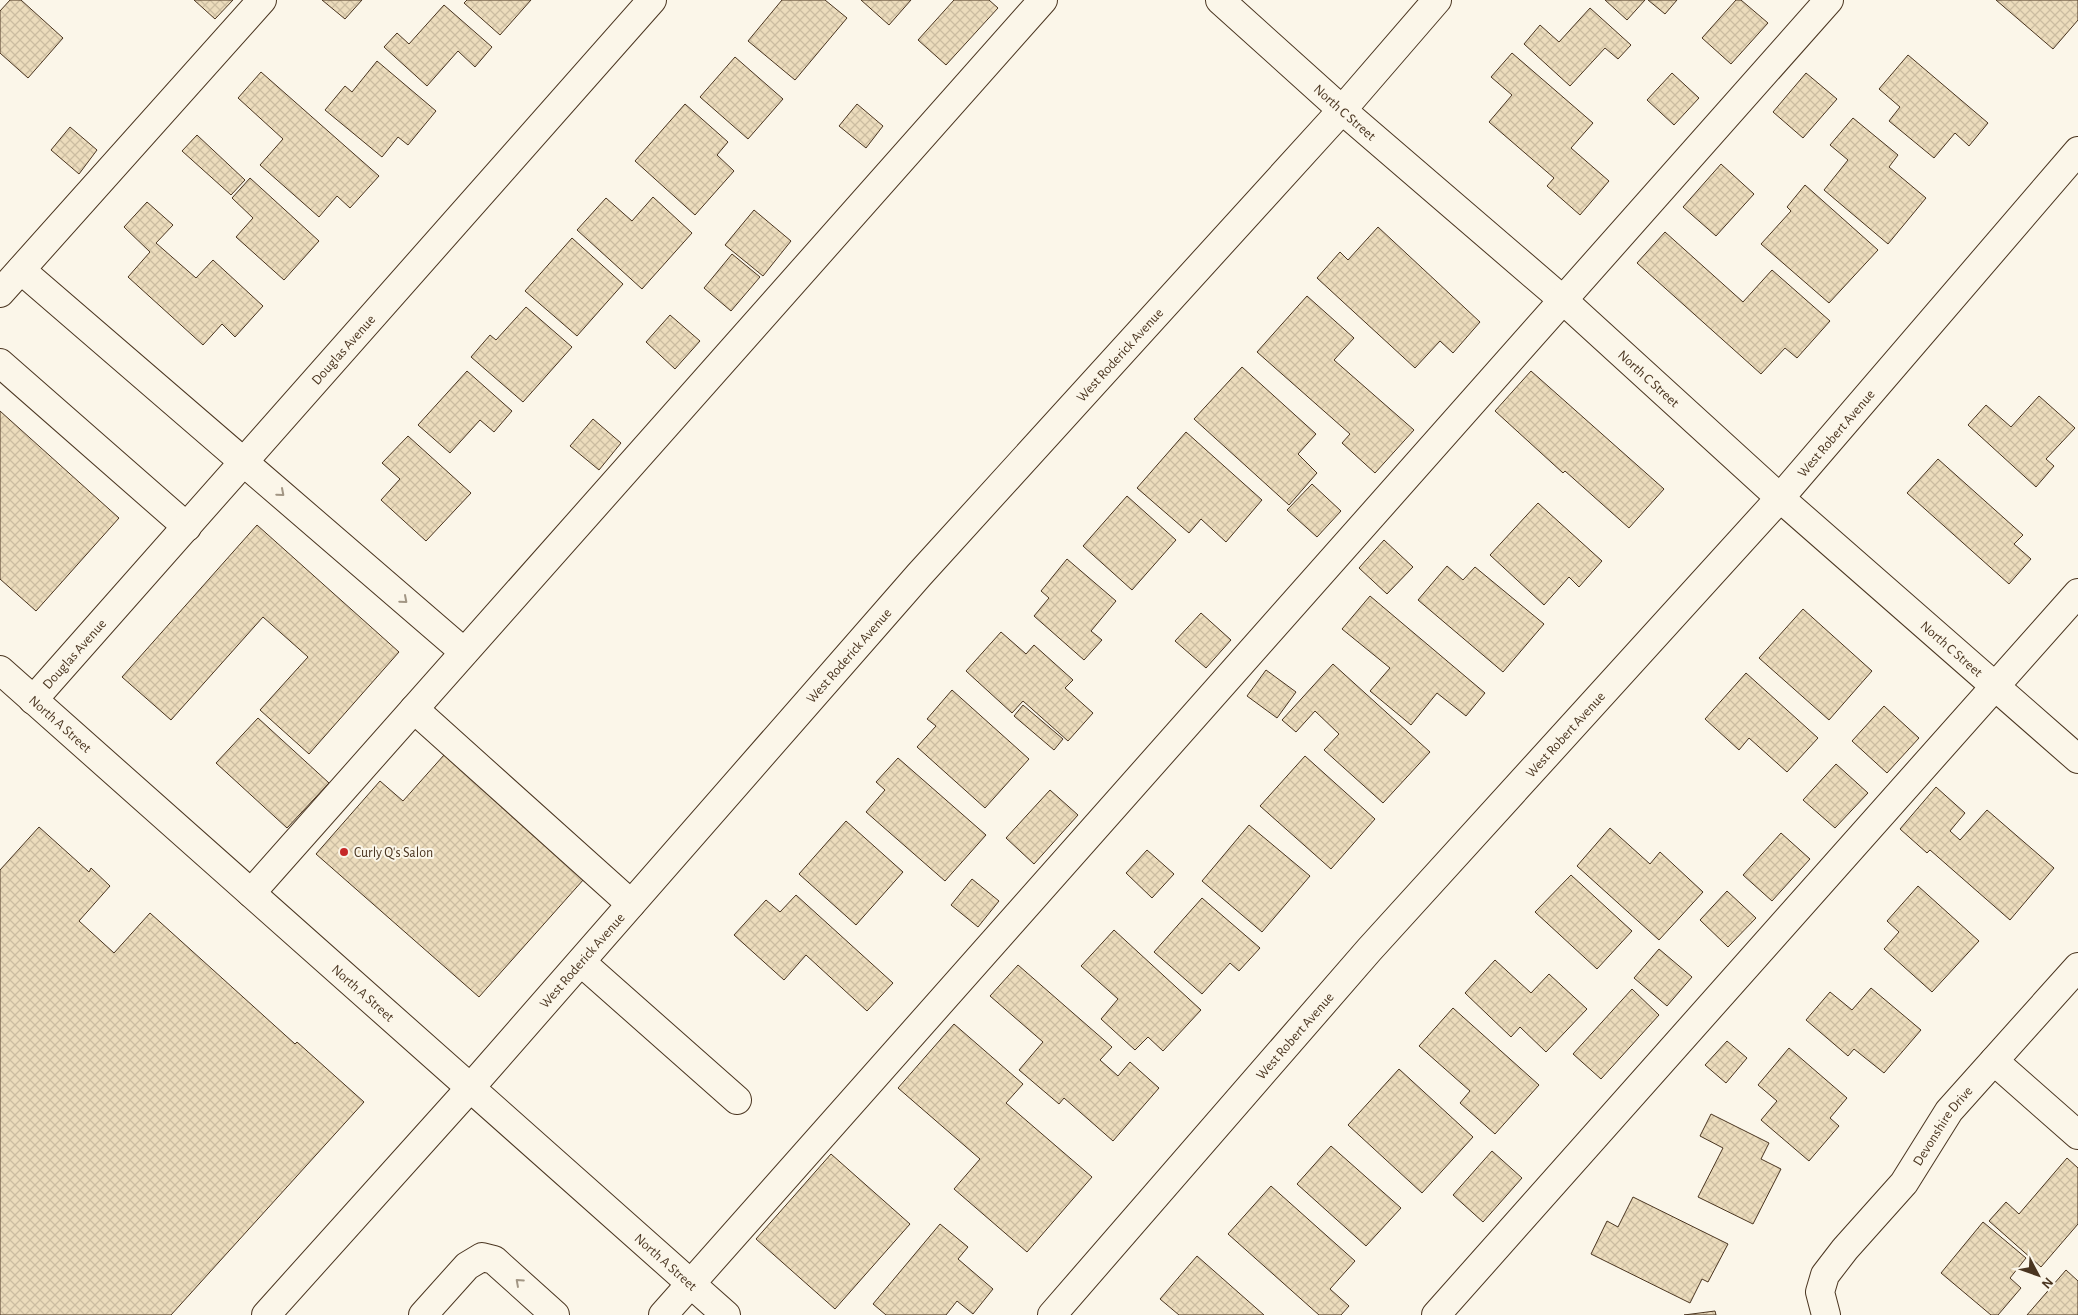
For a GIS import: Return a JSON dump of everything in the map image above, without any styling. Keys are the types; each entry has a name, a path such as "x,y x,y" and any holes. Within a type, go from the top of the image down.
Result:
{"street":[{"path":"0,293 262,0"},
{"name":"Douglas Avenue","path":"33,700 652,0"},
{"path":"251,893 1042,0"},
{"name":"North C Street","path":"1220,0 1342,110 1563,300 1780,498 2078,759"},
{"name":"West Roderick Avenue","path":"266,1315 471,1088 919,574 1342,110 1437,0"},
{"path":"663,1315 1829,0"},
{"name":"West Robert Avenue","path":"1052,1315 1369,950 1780,498 2078,152"},
{"path":"21,270 126,363 464,652"},
{"path":"0,362 187,527"},
{"path":"1436,1315 2078,593"},
{"name":"North A Street","path":"0,670 726,1315"},
{"path":"414,709 631,904"},
{"path":"581,962 737,1100"},
{"name":"Devonshire Drive","path":"1823,1303 1825,1274 1904,1183 1949,1111 2078,967"},
{"path":"1994,1061 2078,1135"},
{"path":"423,1315 468,1266 482,1257 494,1260 555,1315"}],"building":[{"path":"10,0 21,0 63,38 28,78 0,53 0,11"},
{"path":"194,0 233,0 215,19"},
{"path":"322,0 362,0 345,19"},
{"path":"467,0 531,0 500,35 464,3"},
{"path":"782,0 825,0 847,18 795,80 748,41"},
{"path":"861,0 911,0 889,25"},
{"path":"954,0 989,0 998,8 946,65 918,40"},
{"path":"1605,0 1645,0 1627,20"},
{"path":"1648,0 1677,0 1665,14"},
{"path":"1736,0 1741,0 1768,23 1731,64 1702,38"},
{"path":"1996,0 2078,0 2078,20 2053,49"},
{"path":"444,5 492,47 475,67 458,51 427,86 384,47 397,33 409,44"},
{"path":"1590,8 1631,45 1618,59 1605,48 1570,86 1524,44 1540,25 1559,42"},
{"path":"1512,53 1593,123 1571,148 1609,181 1580,215 1547,186 1554,178 1489,122 1512,95 1491,77"},
{"path":"1908,55 1988,123 1969,146 1955,133 1934,158 1889,121 1900,107 1879,89"},
{"path":"735,57 783,99 748,139 700,97"},
{"path":"377,61 436,111 408,145 398,137 382,157 325,110 345,86 352,92"},
{"path":"261,72 379,176 350,208 337,196 319,217 260,165 283,139 238,98"},
{"path":"1672,73 1699,98 1674,125 1647,100"},
{"path":"1806,73 1837,99 1803,138 1773,112"},
{"path":"685,104 728,142 717,155 734,171 695,215 635,161"},
{"path":"857,104 883,126 866,148 839,126"},
{"path":"1853,118 1898,155 1889,167 1926,198 1888,244 1824,190 1848,160 1830,145"},
{"path":"70,127 97,150 79,174 51,150"},
{"path":"197,135 245,180 231,195 182,151"},
{"path":"1721,164 1754,194 1716,236 1683,207"},
{"path":"250,178 319,241 284,280 236,237 253,218 232,198"},
{"path":"1805,185 1878,250 1829,303 1761,244 1791,211 1787,207"},
{"path":"653,197 692,233 642,289 577,230 606,198 632,221"},
{"path":"147,202 173,225 156,243 196,278 213,260 263,306 235,337 222,324 203,345 128,277 150,252 124,227"},
{"path":"754,210 791,241 763,276 725,245"},
{"path":"1378,227 1480,322 1453,353 1440,341 1415,368 1317,278 1340,252 1348,260"},
{"path":"1665,232 1743,302 1772,270 1830,321 1797,358 1785,348 1761,374 1637,263"},
{"path":"572,238 623,284 577,336 525,291"},
{"path":"732,254 760,277 731,311 704,288"},
{"path":"1307,296 1354,338 1334,360 1414,430 1375,473 1342,443 1350,434 1257,352"},
{"path":"526,307 572,347 523,402 471,357 490,335 496,340"},
{"path":"670,315 700,341 675,369 646,342"},
{"path":"1242,367 1316,434 1298,454 1317,473 1289,505 1194,419"},
{"path":"467,371 512,411 494,432 480,420 450,453 418,425"},
{"path":"1531,371 1664,489 1629,528 1565,471 1563,473 1495,411"},
{"path":"2039,396 2075,428 2046,459 2054,466 2036,487 1968,425 1986,405 2011,427"},
{"path":"0,411 119,518 36,611 0,579"},
{"path":"593,419 621,443 599,470 570,446"},
{"path":"1186,432 1262,500 1226,542 1201,519 1189,533 1137,488"},
{"path":"408,436 471,493 426,541 381,500 400,479 382,463"},
{"path":"1938,459 2023,535 2014,544 2031,559 2009,584 1907,493"},
{"path":"1312,484 1341,511 1317,537 1287,510"},
{"path":"1127,496 1176,540 1132,590 1083,546"},
{"path":"1538,503 1602,561 1579,587 1569,577 1544,605 1490,555"},
{"path":"257,525 399,652 309,754 260,710 308,657 263,617 171,720 122,677"},
{"path":"1384,540 1413,567 1387,594 1359,568"},
{"path":"1067,559 1116,601 1091,631 1102,640 1084,660 1034,616 1049,598 1041,591"},
{"path":"1447,566 1463,580 1475,567 1544,624 1503,672 1418,600"},
{"path":"1370,596 1485,693 1466,716 1437,693 1411,725 1370,691 1390,668 1342,629"},
{"path":"1803,609 1872,671 1829,720 1759,658"},
{"path":"1201,613 1231,640 1206,668 1175,641"},
{"path":"1001,632 1026,654 1034,645 1073,680 1065,688 1093,713 1068,741 1023,701 1012,713 966,671"},
{"path":"1333,664 1430,752 1383,803 1324,750 1339,734 1315,711 1296,732 1282,720"},
{"path":"1266,670 1296,692 1277,718 1247,696"},
{"path":"1746,673 1818,738 1787,772 1749,738 1739,750 1705,719"},
{"path":"952,690 1029,759 985,808 917,747 936,726 927,719"},
{"path":"1023,705 1063,739 1054,750 1014,716"},
{"path":"1884,706 1919,738 1887,773 1852,741"},
{"path":"258,718 329,783 287,828 216,763"},
{"path":"444,755 584,879 479,997 316,854 380,781 403,801"},
{"path":"1305,756 1375,819 1331,869 1260,806"},
{"path":"898,758 986,835 945,881 866,812 885,790 876,782"},
{"path":"1836,764 1868,793 1835,828 1803,800"},
{"path":"1936,787 1965,813 1950,831 1960,840 1987,810 2054,868 2010,920 1930,850 1927,853 1900,829"},
{"path":"1050,790 1078,815 1034,864 1006,838"},
{"path":"846,821 903,872 856,925 799,874"},
{"path":"1249,825 1310,876 1262,932 1202,881"},
{"path":"39,827 89,872 91,868 110,886 79,921 114,953 150,913 295,1044 297,1042 364,1102 171,1315 0,1315 0,870"},
{"path":"1610,828 1650,864 1660,852 1703,892 1659,940 1577,866"},
{"path":"1781,833 1810,859 1772,901 1743,875"},
{"path":"1147,850 1174,874 1152,898 1126,873"},
{"path":"1571,875 1632,931 1597,969 1535,912"},
{"path":"972,879 999,901 978,927 951,905"},
{"path":"1918,886 1979,941 1932,992 1884,949 1899,932 1887,921"},
{"path":"1727,891 1756,918 1728,947 1700,920"},
{"path":"796,895 893,983 867,1011 806,955 784,980 734,935 766,900 780,912"},
{"path":"1202,898 1260,948 1239,971 1230,963 1202,994 1154,952"},
{"path":"1114,930 1201,1010 1163,1051 1148,1037 1135,1050 1101,1019 1118,999 1081,966"},
{"path":"1659,949 1692,977 1667,1006 1634,978"},
{"path":"1495,960 1531,993 1549,974 1587,1009 1546,1052 1520,1027 1511,1037 1465,993"},
{"path":"1018,965 1112,1047 1100,1060 1118,1076 1130,1062 1159,1088 1113,1141 1064,1098 1059,1104 1019,1070 1043,1042 990,996"},
{"path":"1871,988 1921,1030 1884,1073 1854,1049 1848,1056 1806,1020 1830,992 1852,1010"},
{"path":"1632,989 1659,1015 1601,1079 1573,1054"},
{"path":"1453,1008 1539,1085 1495,1134 1460,1103 1470,1091 1419,1046"},
{"path":"954,1024 1023,1084 1006,1103 1092,1177 1027,1252 954,1189 980,1159 898,1088"},
{"path":"1727,1041 1747,1058 1726,1083 1705,1065"},
{"path":"1789,1048 1847,1098 1830,1118 1839,1126 1809,1161 1761,1120 1777,1101 1758,1085"},
{"path":"1399,1069 1473,1137 1422,1193 1348,1125"},
{"path":"1711,1114 1769,1143 1761,1159 1781,1169 1753,1224 1698,1197 1723,1148 1700,1136"},
{"path":"1331,1146 1401,1208 1366,1246 1297,1184"},
{"path":"1492,1151 1522,1178 1483,1222 1453,1195"},
{"path":"831,1154 910,1224 835,1309 756,1239"},
{"path":"2067,1158 2078,1168 2078,1224 2041,1267 1989,1221 2006,1202 2019,1214"},
{"path":"1271,1186 1355,1261 1330,1289 1349,1306 1341,1315 1319,1315 1228,1234"},
{"path":"1633,1197 1728,1244 1708,1282 1702,1279 1690,1303 1591,1254 1607,1221 1618,1227"},
{"path":"1983,1222 2026,1258 2010,1278 2021,1288 1998,1315 1991,1315 1941,1273"},
{"path":"940,1224 968,1247 958,1259 993,1289 973,1314 957,1301 946,1315 886,1315 873,1304"},
{"path":"1197,1256 1264,1315 1179,1315 1160,1299"},
{"path":"2066,1270 2078,1281 2078,1315 2027,1315"},
{"path":"1715,1311 1716,1315 1684,1315"}],"place":[{"name":"Curly Q's Salon","path":"344,852"}]}
